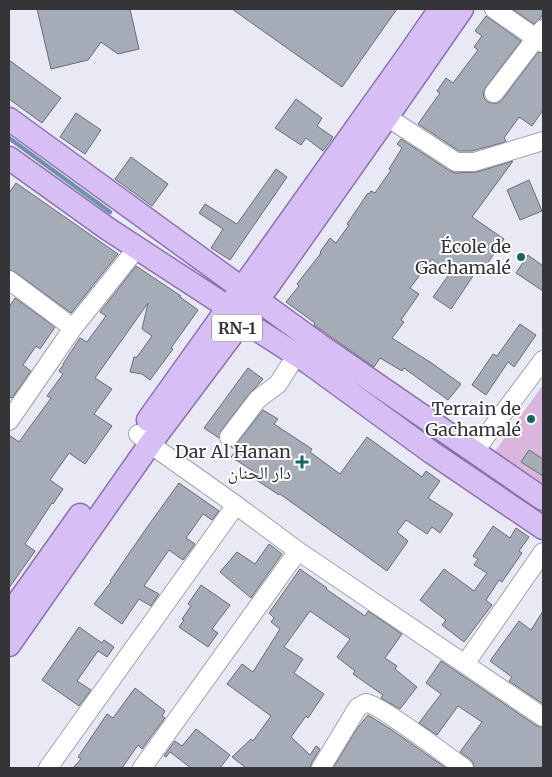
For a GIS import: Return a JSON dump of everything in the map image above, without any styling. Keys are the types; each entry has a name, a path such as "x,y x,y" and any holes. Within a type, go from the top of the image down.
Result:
{"main road":[{"name":"RN-1","path":"10,631 144,439 315,202 440,9"},
{"name":"RN-1","path":"315,202 387,118 462,9"},
{"path":"9,119 321,346 543,499"},
{"path":"9,158 108,229 297,354 431,452 543,528"}],"street":[{"path":"494,9 541,36 494,93"},
{"path":"387,118 456,162 474,162 543,141"},
{"path":"9,421 73,328 137,248"},
{"path":"11,286 73,328"},
{"path":"229,437 258,398 278,384 297,354"},
{"path":"474,452 543,360"},
{"path":"144,439 298,551 543,717"},
{"path":"48,768 236,505"},
{"path":"142,768 298,551"},
{"path":"465,664 543,552"},
{"path":"322,768 358,707 366,704 375,706 464,768"}],"shaded area":[{"name":"Terrain de Gachamalé","path":"543,385 543,488 493,454"}],"building":[{"path":"37,9 130,9 139,49 118,54 101,42 88,60 51,69"},
{"path":"232,9 397,9 342,87"},
{"path":"512,9 543,9 543,13 534,24"},
{"path":"486,16 521,41 486,87 483,92 484,98 492,103 498,103 502,100 538,52 543,53 543,110 532,126 519,117 504,138 505,142 472,151 459,151 418,124 440,93 437,91 446,78 453,83 478,50 474,47 482,36 475,31"},
{"path":"9,60 61,98 42,123 9,99"},
{"path":"296,99 322,118 317,126 333,137 323,151 306,138 301,145 275,128"},
{"path":"76,113 101,130 85,154 60,137"},
{"path":"401,139 455,173 477,172 513,161 472,217 504,239 483,270 479,267 451,309 433,297 450,273 432,259 410,288 419,294 401,320 404,322 392,338 461,384 448,400 404,368 402,371 380,358 374,367 314,325 315,323 286,302 299,286 297,284 330,238 336,243 368,193 371,191 375,193 391,170 389,169 402,148 397,144"},
{"path":"131,157 168,184 152,206 115,179"},
{"path":"276,169 287,177 230,260 211,248 223,229 199,213 205,204 237,224"},
{"path":"529,180 542,211 520,220 507,190"},
{"path":"16,183 118,254 71,313 15,272 9,270 9,193"},
{"path":"528,255 543,266 543,291 516,273"},
{"path":"136,266 181,296 198,310 150,380 142,374 130,372 134,357 137,357 152,336 142,329 148,303 95,378 112,389 94,414 112,426 85,464 69,453 50,480 63,489 25,544 35,551 9,588 9,435 19,442 51,398 47,396 63,374 59,371 80,338 87,342 106,316 100,312"},
{"path":"15,298 55,327 40,349 36,346 23,365 31,371 12,398 9,397 9,307"},
{"path":"520,324 536,335 514,367 508,362 486,395 472,385 493,354 497,356"},
{"path":"248,368 263,379 221,431 219,438 204,428"},
{"path":"263,410 278,419 274,424 312,449 310,452 340,474 367,437 422,477 426,471 440,481 428,498 453,514 440,533 432,527 427,534 406,520 397,532 408,541 387,571 280,494 255,479 258,474 231,457 236,450 231,447 237,443"},
{"path":"529,450 543,459 543,476 521,462"},
{"path":"179,483 219,511 212,520 203,514 186,538 195,544 183,560 169,550 144,586 159,594 151,606 139,599 122,624 94,604"},
{"path":"493,526 510,538 516,528 529,537 519,551 522,553 502,582 499,580 486,600 492,605 464,642 442,625 446,620 420,600 444,569 474,591 487,573 474,565 478,559 473,556"},
{"path":"269,544 282,554 251,598 220,572 237,552 255,564"},
{"path":"300,569 365,616 368,611 402,634 385,658 397,666 395,669 417,687 400,709 381,698 383,695 353,674 355,671 337,657 350,639 310,611 284,647 303,659 294,673 324,694 308,718 306,716 291,737 310,755 316,746 320,749 310,768 246,768 232,757 251,739 253,741 271,716 227,684 242,664 253,672 280,629 271,622 274,618 269,613"},
{"path":"201,585 230,605 212,629 218,633 208,647 179,627 191,606 188,604"},
{"path":"543,611 543,704 509,681 512,677 490,661 519,621 531,630"},
{"path":"79,627 102,643 104,640 114,647 107,657 98,651 77,681 91,690 79,706 42,680"},
{"path":"441,661 537,726 543,727 543,768 474,768 471,760 460,752 482,722 458,706 437,735 419,723 441,694 426,683"},
{"path":"135,688 165,711 162,716 165,718 142,749 138,745 122,768 73,768 81,759 78,757 107,714 113,718"},
{"path":"368,715 446,768 333,768 356,730"},
{"path":"196,729 230,755 220,768 191,768 170,752 166,757 164,756 175,741 182,746"}],"waterway":[{"path":"9,138 110,212"}],"place":[{"name":"École de Gachamalé","path":"521,257"},
{"name":"Terrain de Gachamalé","path":"531,419"},
{"name":"Dar Al Hanan دار الحنان","path":"302,462"}]}
